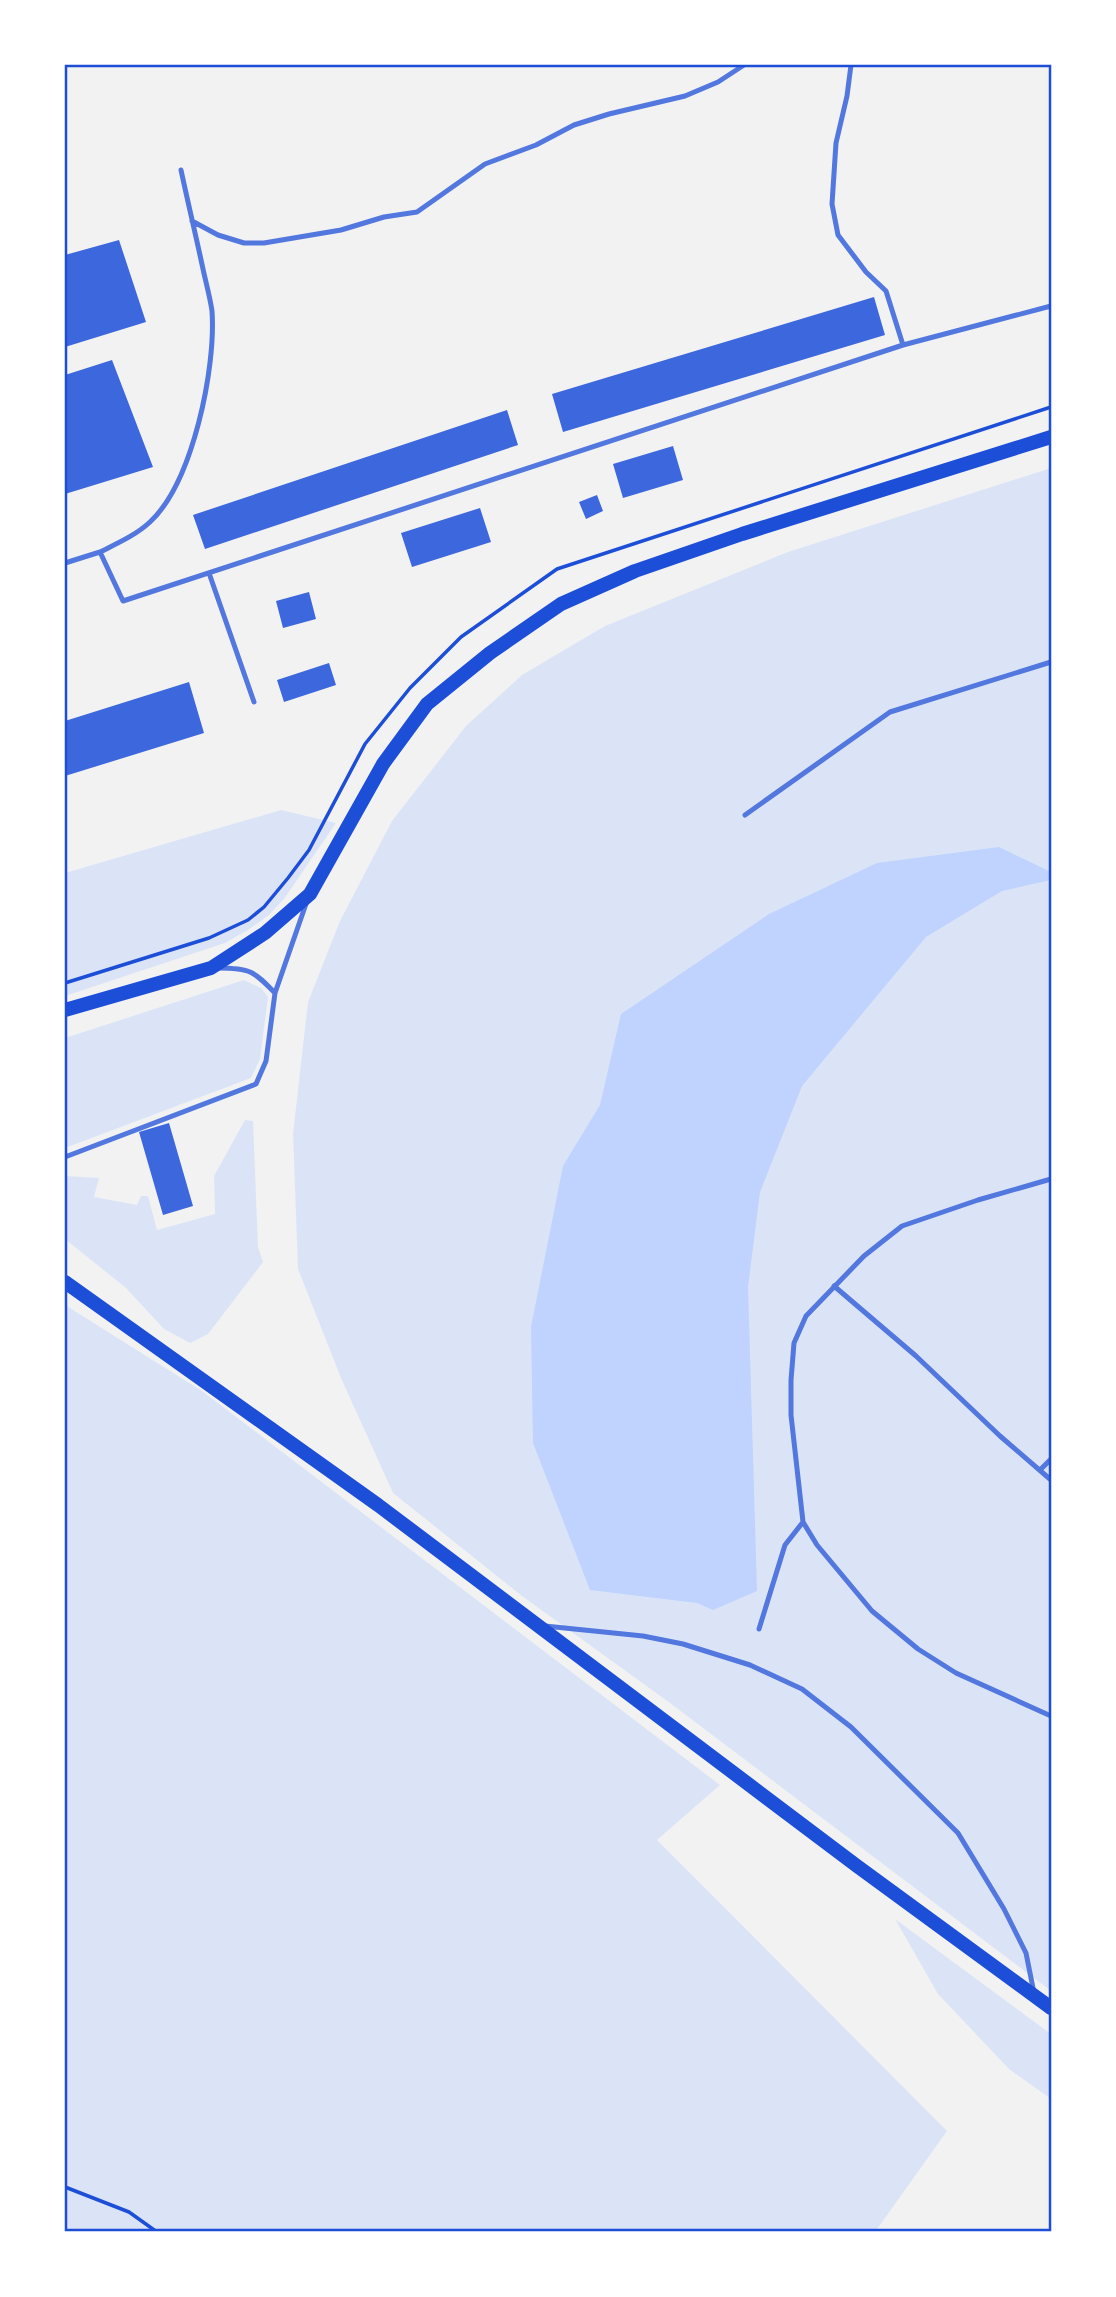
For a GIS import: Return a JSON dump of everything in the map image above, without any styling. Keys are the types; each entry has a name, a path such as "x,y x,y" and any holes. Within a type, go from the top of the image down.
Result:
{"main road":[{"path":"65,1010 211,968 265,933 310,894 383,764 427,704 490,653 561,604 635,571 730,538 1051,437"},
{"path":"65,1282 378,1505 857,1866 1051,2008"}],"lane":[{"path":"192,221 218,235 244,243 264,243 341,230 384,217 417,212 485,164 536,145 574,125 685,96 718,82 744,65"},
{"path":"851,65 836,143 833,173 834,214 838,235 866,272 886,291 903,345"},
{"path":"65,563 100,552 131,536 152,521 184,471 195,436 209,360 212,311 181,170"},
{"path":"100,552 124,601 903,345 1051,306"},
{"path":"209,573 254,702"},
{"path":"745,815 890,712 1051,662"},
{"path":"65,1157 256,1084 266,1061 275,993 310,894"},
{"path":"211,968 241,968 258,975 275,993"},
{"path":"1051,1179 978,1199 902,1226 864,1256 806,1317 794,1343 791,1380 791,1415 803,1522 817,1545 872,1611 918,1649 956,1673 1051,1716"},
{"path":"834,1286 916,1356 1051,1480"},
{"path":"1040,1470 1051,1459"},
{"path":"759,1629 786,1545 803,1522"},
{"path":"538,1626 643,1636 683,1644 750,1665 802,1689 851,1727 958,1833 1004,1909 1026,1953 1034,1995"}],"path":[{"path":"65,983 209,938 248,920 264,907 309,850 365,744 410,688 461,637 557,569 1051,407"},
{"path":"65,2188 129,2212 158,2232"}],"shaded area":[{"path":"1051,468 1051,1991 670,1703 522,1596 393,1493 341,1378 298,1269 293,1134 308,1002 340,921 392,821 466,726 522,675 605,626 788,552"},
{"path":"281,810 336,823 284,899 269,915 225,943 65,996 65,873"},
{"path":"244,980 261,988 268,997 260,1059 251,1078 65,1148 65,1038"},
{"path":"245,1120 253,1121 258,1247 263,1262 208,1334 190,1343 164,1329 126,1288 65,1239 65,1176 99,1178 94,1197 137,1205 141,1196 148,1196 157,1230 215,1214 214,1176"},
{"path":"65,1305 202,1391 720,1785 657,1840 947,2131 875,2232 65,2232"},
{"path":"895,1919 1051,2034 1051,2099 1009,2069 938,1994"}],"water":[{"path":"999,847 1051,872 1051,880 1002,891 926,937 802,1086 760,1192 748,1287 757,1591 713,1610 697,1603 590,1590 533,1443 531,1327 563,1166 600,1105 621,1014 769,914 877,863"}],"building":[{"path":"119,240 146,322 65,347 65,255"},
{"path":"874,297 885,335 563,432 552,394"},
{"path":"112,360 153,467 65,494 65,375"},
{"path":"507,410 518,445 205,549 193,515"},
{"path":"673,446 683,480 623,498 613,464"},
{"path":"597,495 603,511 586,519 579,502"},
{"path":"480,508 491,542 412,567 401,533"},
{"path":"309,592 316,619 283,628 276,601"},
{"path":"329,663 336,685 284,702 277,680"},
{"path":"189,682 204,733 65,776 65,721"},
{"path":"169,1123 193,1206 163,1215 139,1132"}]}
